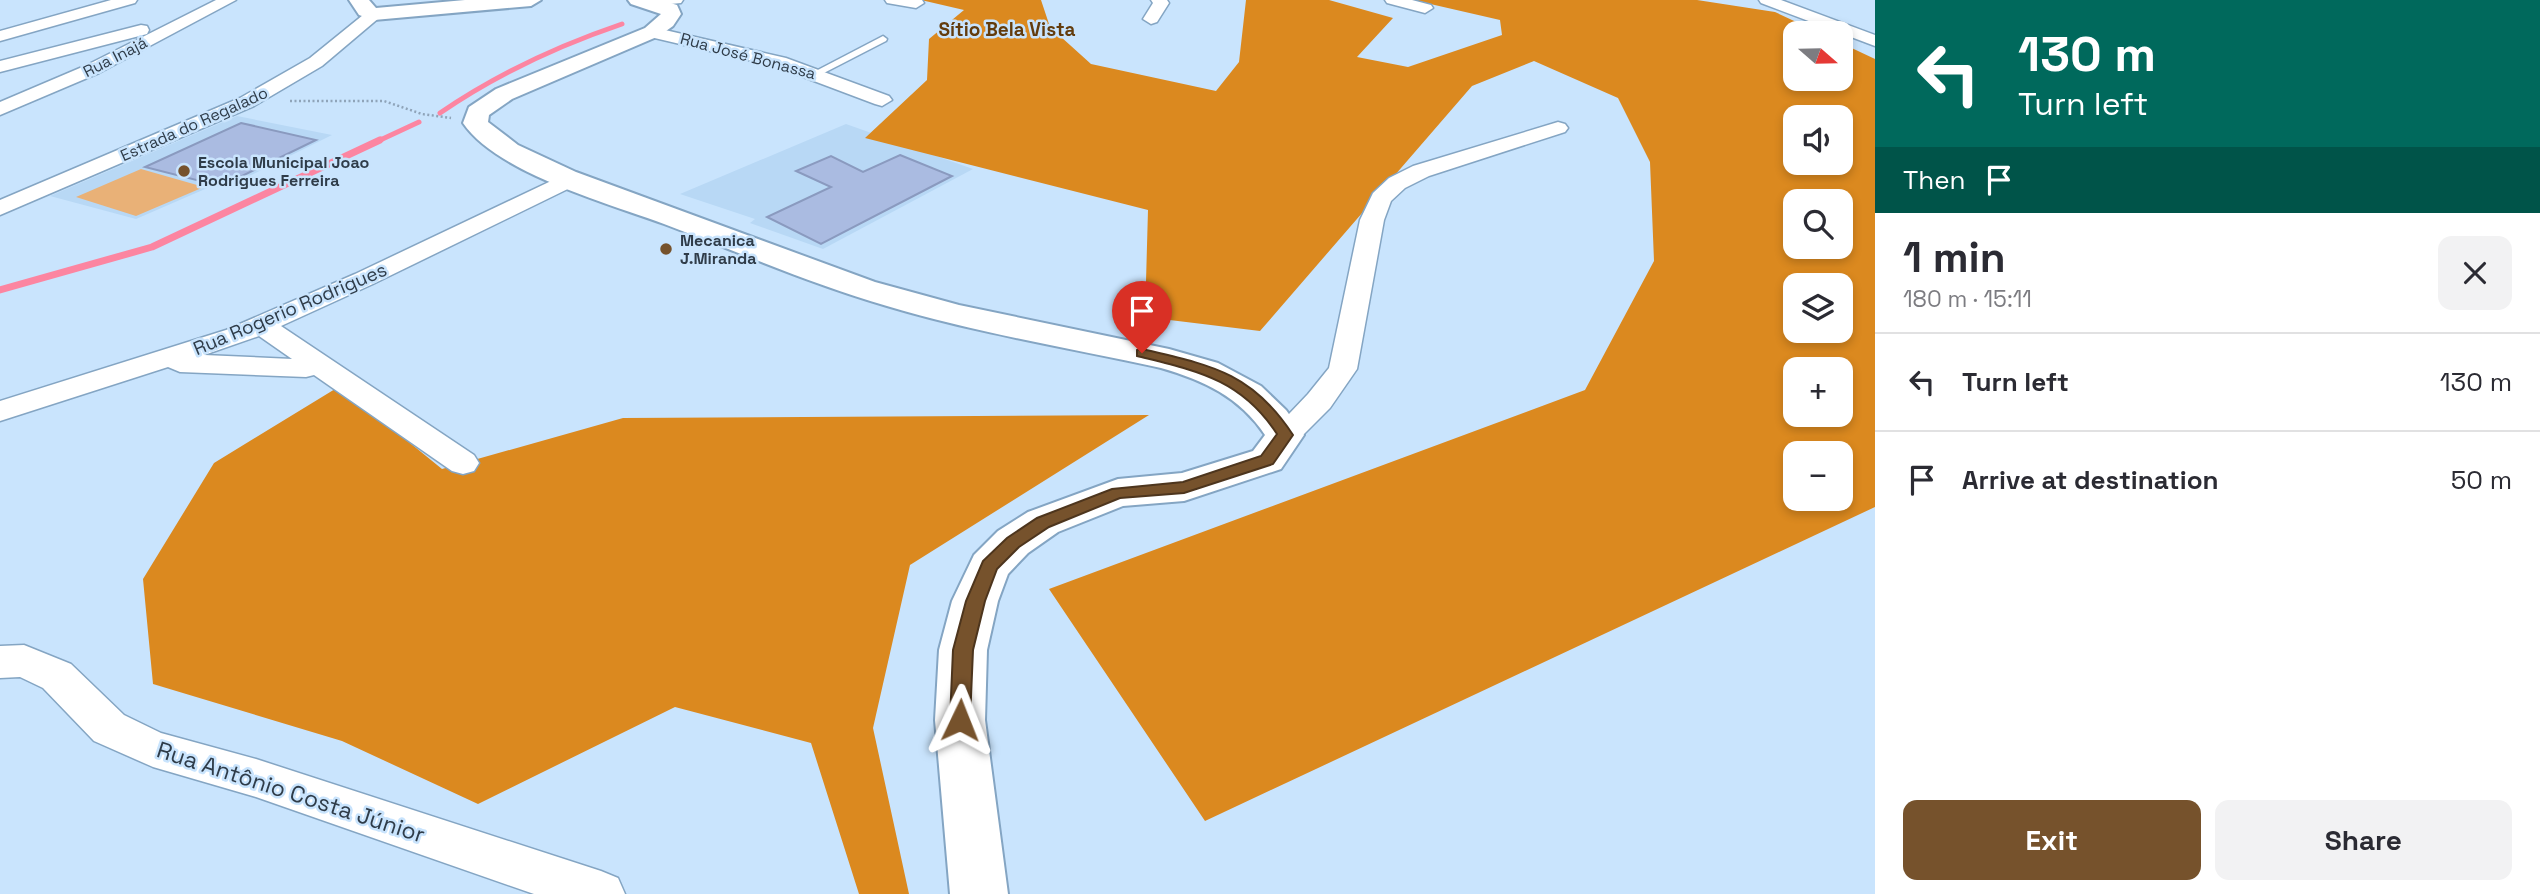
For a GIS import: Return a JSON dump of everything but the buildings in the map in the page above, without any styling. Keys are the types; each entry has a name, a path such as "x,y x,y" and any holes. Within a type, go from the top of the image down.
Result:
{"main road":[{"path":"366,7 531,0"},
{"path":"655,9 504,94 478,112 476,120 480,131 505,149 570,179 879,294 932,309 1203,368 1236,383 1256,399 1271,413 1285,435 1267,460 1184,487 1118,493 1043,522 1013,542 989,566 975,601 963,650 960,720 979,894"}],"street":[{"path":"0,36 129,0"},
{"name":"Rua Inajá","path":"0,109 93,69 228,0"},
{"path":"893,0 916,3"},
{"path":"1151,19 1161,3 1160,0"},
{"path":"1393,0 1425,8"},
{"path":"1767,0 1875,41"},
{"name":"Estrada do Regalado","path":"0,208 251,100 316,62 366,7"},
{"name":"Rua José Bonassa","path":"655,9 780,62 817,73 882,100"},
{"path":"0,67 196,16"},
{"path":"1285,435 1319,401 1343,369 1372,220 1381,198 1396,183 1421,171 1558,128"},
{"name":"Rua Rogerio Rodrigues","path":"0,411 197,350 261,325 570,179"},
{"path":"261,325 463,463"},
{"path":"158,362 306,368"},
{"name":"Rua Antônio Costa Júnior","path":"0,662 24,661 57,676 109,728 153,749 256,778 601,894"}],"lane":[{"path":"817,73 883,39"}],"path":[{"path":"251,100 384,102 422,114 476,120"}],"shaded area":[{"path":"921,0 1041,0 1050,27 1091,64 1216,91 1239,62 1246,0 1329,0 1393,18 1357,57 1408,67 1502,35 1500,20 1413,0 1697,0 1775,12 1794,21 1783,21 1783,91 1853,91 1853,49 1875,59 1875,507 1205,821 1049,589 1585,390 1654,261 1650,162 1618,98 1534,61 1472,86 1260,331 1145,317 1148,210 865,138 927,80 929,39 964,10"},
{"name":"Escola Municipal Joao Rodrigues Ferreira","path":"237,116 332,135 225,188 212,186 136,219 50,196"},
{"path":"846,124 973,169 823,249 750,223 755,219 680,194"},
{"path":"141,169 204,187 136,216 76,197"},
{"path":"340,386 442,469 623,418 1149,415 910,565 873,728 909,894 859,894 811,743 675,707 478,804 342,741 153,684 143,579 214,463"}],"waterway":[{"path":"440,113 528,62 622,24"},
{"path":"376,142 419,122"},
{"path":"0,290 152,247 380,140"}],"place":[{"name":"Escola Municipal Joao Rodrigues Ferreira","path":"184,171"},
{"name":"Mecanica J.Miranda","path":"666,249"}],"district":[{"name":"Sítio Bela Vista","path":"1007,29"}],"route":[{"path":"960,720 963,650 975,601 989,566 1013,542 1043,522 1118,493 1184,487 1267,460 1285,435 1271,413 1236,383 1203,368 1142,353"}]}
